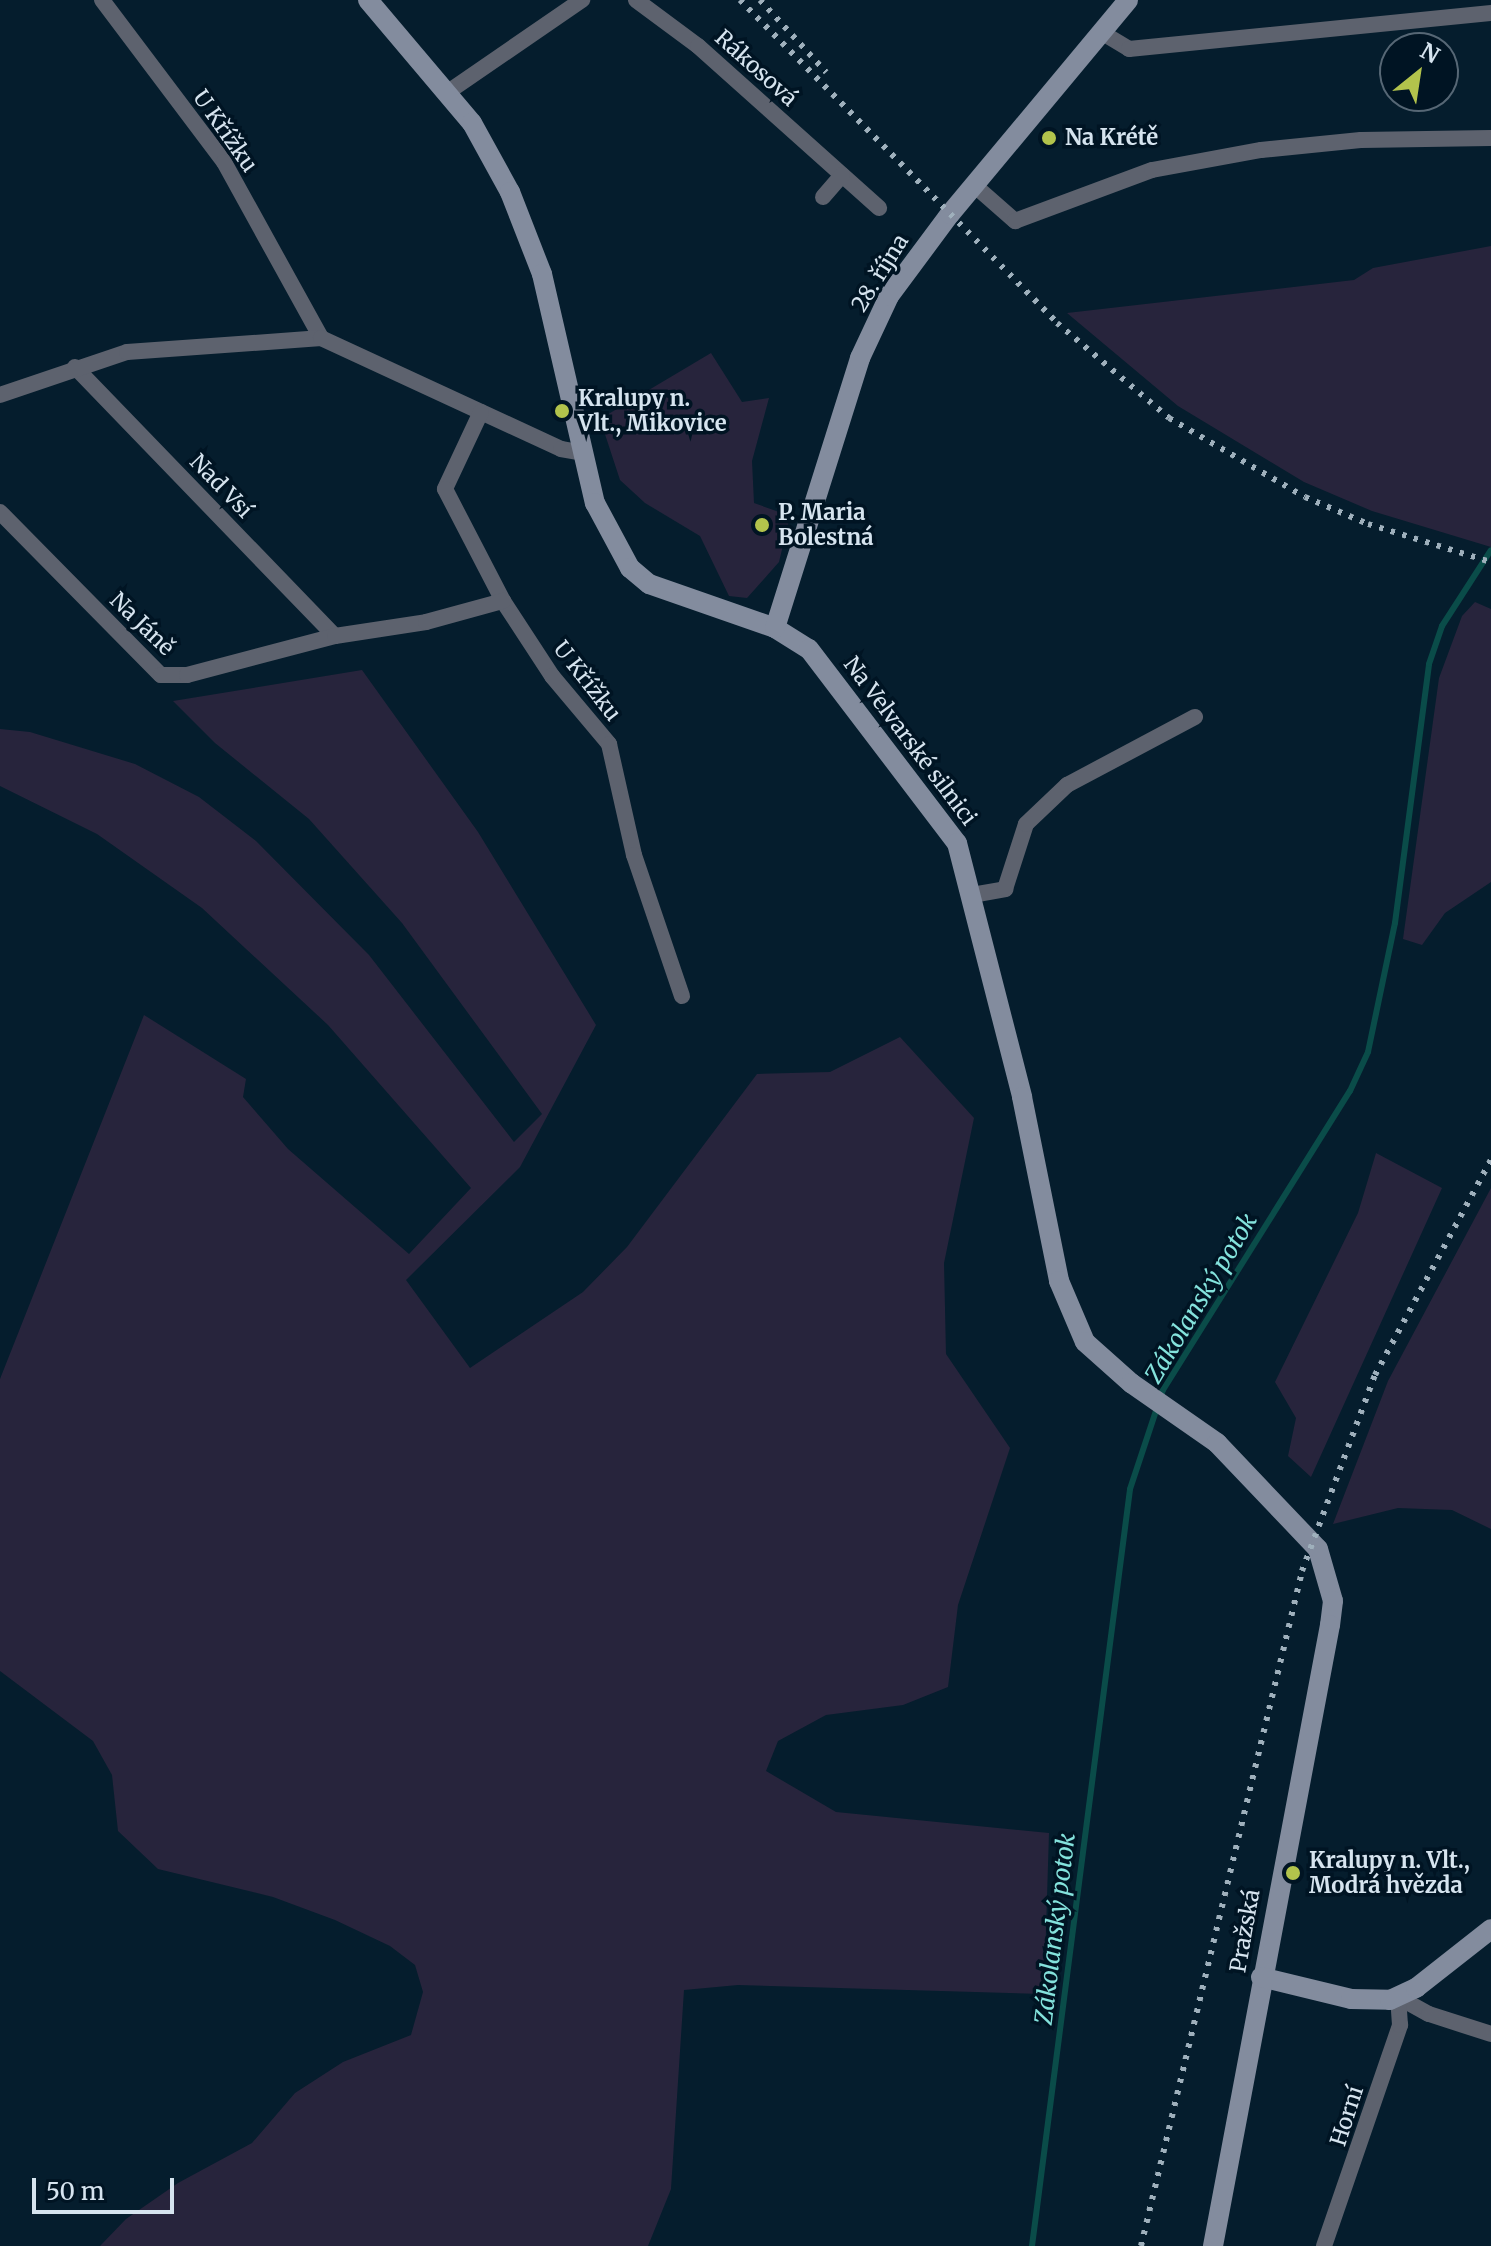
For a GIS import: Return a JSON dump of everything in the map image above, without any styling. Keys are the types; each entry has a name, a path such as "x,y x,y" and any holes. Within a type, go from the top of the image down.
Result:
{"main road":[{"name":"Na Velvarské silnici","path":"368,0 448,92 486,145 536,254 595,503 630,568 649,584 775,628 819,660 948,828 966,864 1069,1312 1085,1342 1140,1390 1217,1443 1312,1540 1333,1601 1330,1625"},
{"name":"28. října","path":"775,628 875,323 905,271 1128,0"},
{"name":"Pražská","path":"1213,2246 1261,1977 1330,1625"},
{"path":"1261,1977 1365,2001 1398,1997 1491,1929"}],"street":[{"name":"U Křížku","path":"102,0 224,162 321,338"},
{"path":"448,92 582,0"},
{"name":"Rákosová","path":"636,0 698,46 879,208"},
{"path":"1101,32 1129,49 1491,13"},
{"path":"974,185 1015,221 1152,170 1261,150 1361,140 1491,138"},
{"path":"823,197 842,175"},
{"path":"0,395 75,367 127,352 321,338 561,449 583,453"},
{"name":"Nad Vsí","path":"75,367 335,636"},
{"name":"U Křížku","path":"481,412 445,489 503,601 552,676 609,744 634,855 682,996"},
{"name":"Na Jáně","path":"0,512 161,675 187,675 335,636"},
{"path":"335,636 426,622 503,601"},
{"path":"972,895 1005,889 1026,824 1067,785 1195,717"},
{"path":"1398,1997 1429,2014 1491,2034"},
{"name":"Horní","path":"1324,2246 1400,2025 1398,1997"}],"shaded area":[{"path":"1491,246 1491,547 1372,511 1304,482 1178,406 1067,313 1354,280 1373,268"},
{"path":"711,353 742,402 769,398 752,461 754,503 790,516 779,562 747,598 729,596 700,536 645,503 620,480 600,419"},
{"path":"1475,602 1491,609 1491,882 1445,913 1422,945 1403,939 1439,678 1462,616"},
{"path":"362,670 478,832 596,1025 520,1167 406,1280 470,1368 583,1292 627,1247 757,1074 830,1072 900,1037 974,1118 944,1263 946,1354 1010,1448 958,1605 948,1687 903,1705 826,1715 778,1741 766,1771 836,1812 1049,1833 1044,1994 738,1985 684,1990 671,2189 648,2246 100,2246 126,2219 178,2183 252,2143 295,2093 343,2062 411,2035 423,1992 415,1965 390,1946 335,1920 273,1897 158,1869 118,1831 112,1775 93,1741 0,1671 0,1379 144,1015 246,1079 243,1097 288,1149 409,1254 471,1188 328,1025 202,908 97,834 0,786 0,729 30,732 135,764 199,797 256,841 369,955 514,1142 542,1114 402,923 309,819 215,743 173,701"},
{"path":"1376,1153 1442,1188 1311,1477 1288,1456 1296,1418 1275,1382 1358,1213"},
{"path":"1491,1188 1491,1529 1452,1510 1398,1508 1333,1524 1388,1381"}],"waterway":[{"name":"Zákolanský potok","path":"1032,2246 1130,1489 1163,1390 1350,1091 1368,1052 1395,923 1429,664 1442,626 1491,550"}],"railway":[{"path":"740,0 1057,323 1169,418 1305,497 1368,524 1491,562"},
{"path":"760,0 826,72"},
{"path":"1141,2246 1302,1571 1375,1375 1491,1160"}],"place":[{"name":"Na Krétě","path":"1049,138"},
{"name":"Kralupy n. Vlt., Mikovice","path":"562,411"},
{"name":"P. Maria Bolestná","path":"762,525"},
{"name":"Kralupy n. Vlt., Modrá hvězda","path":"1293,1873"}]}
